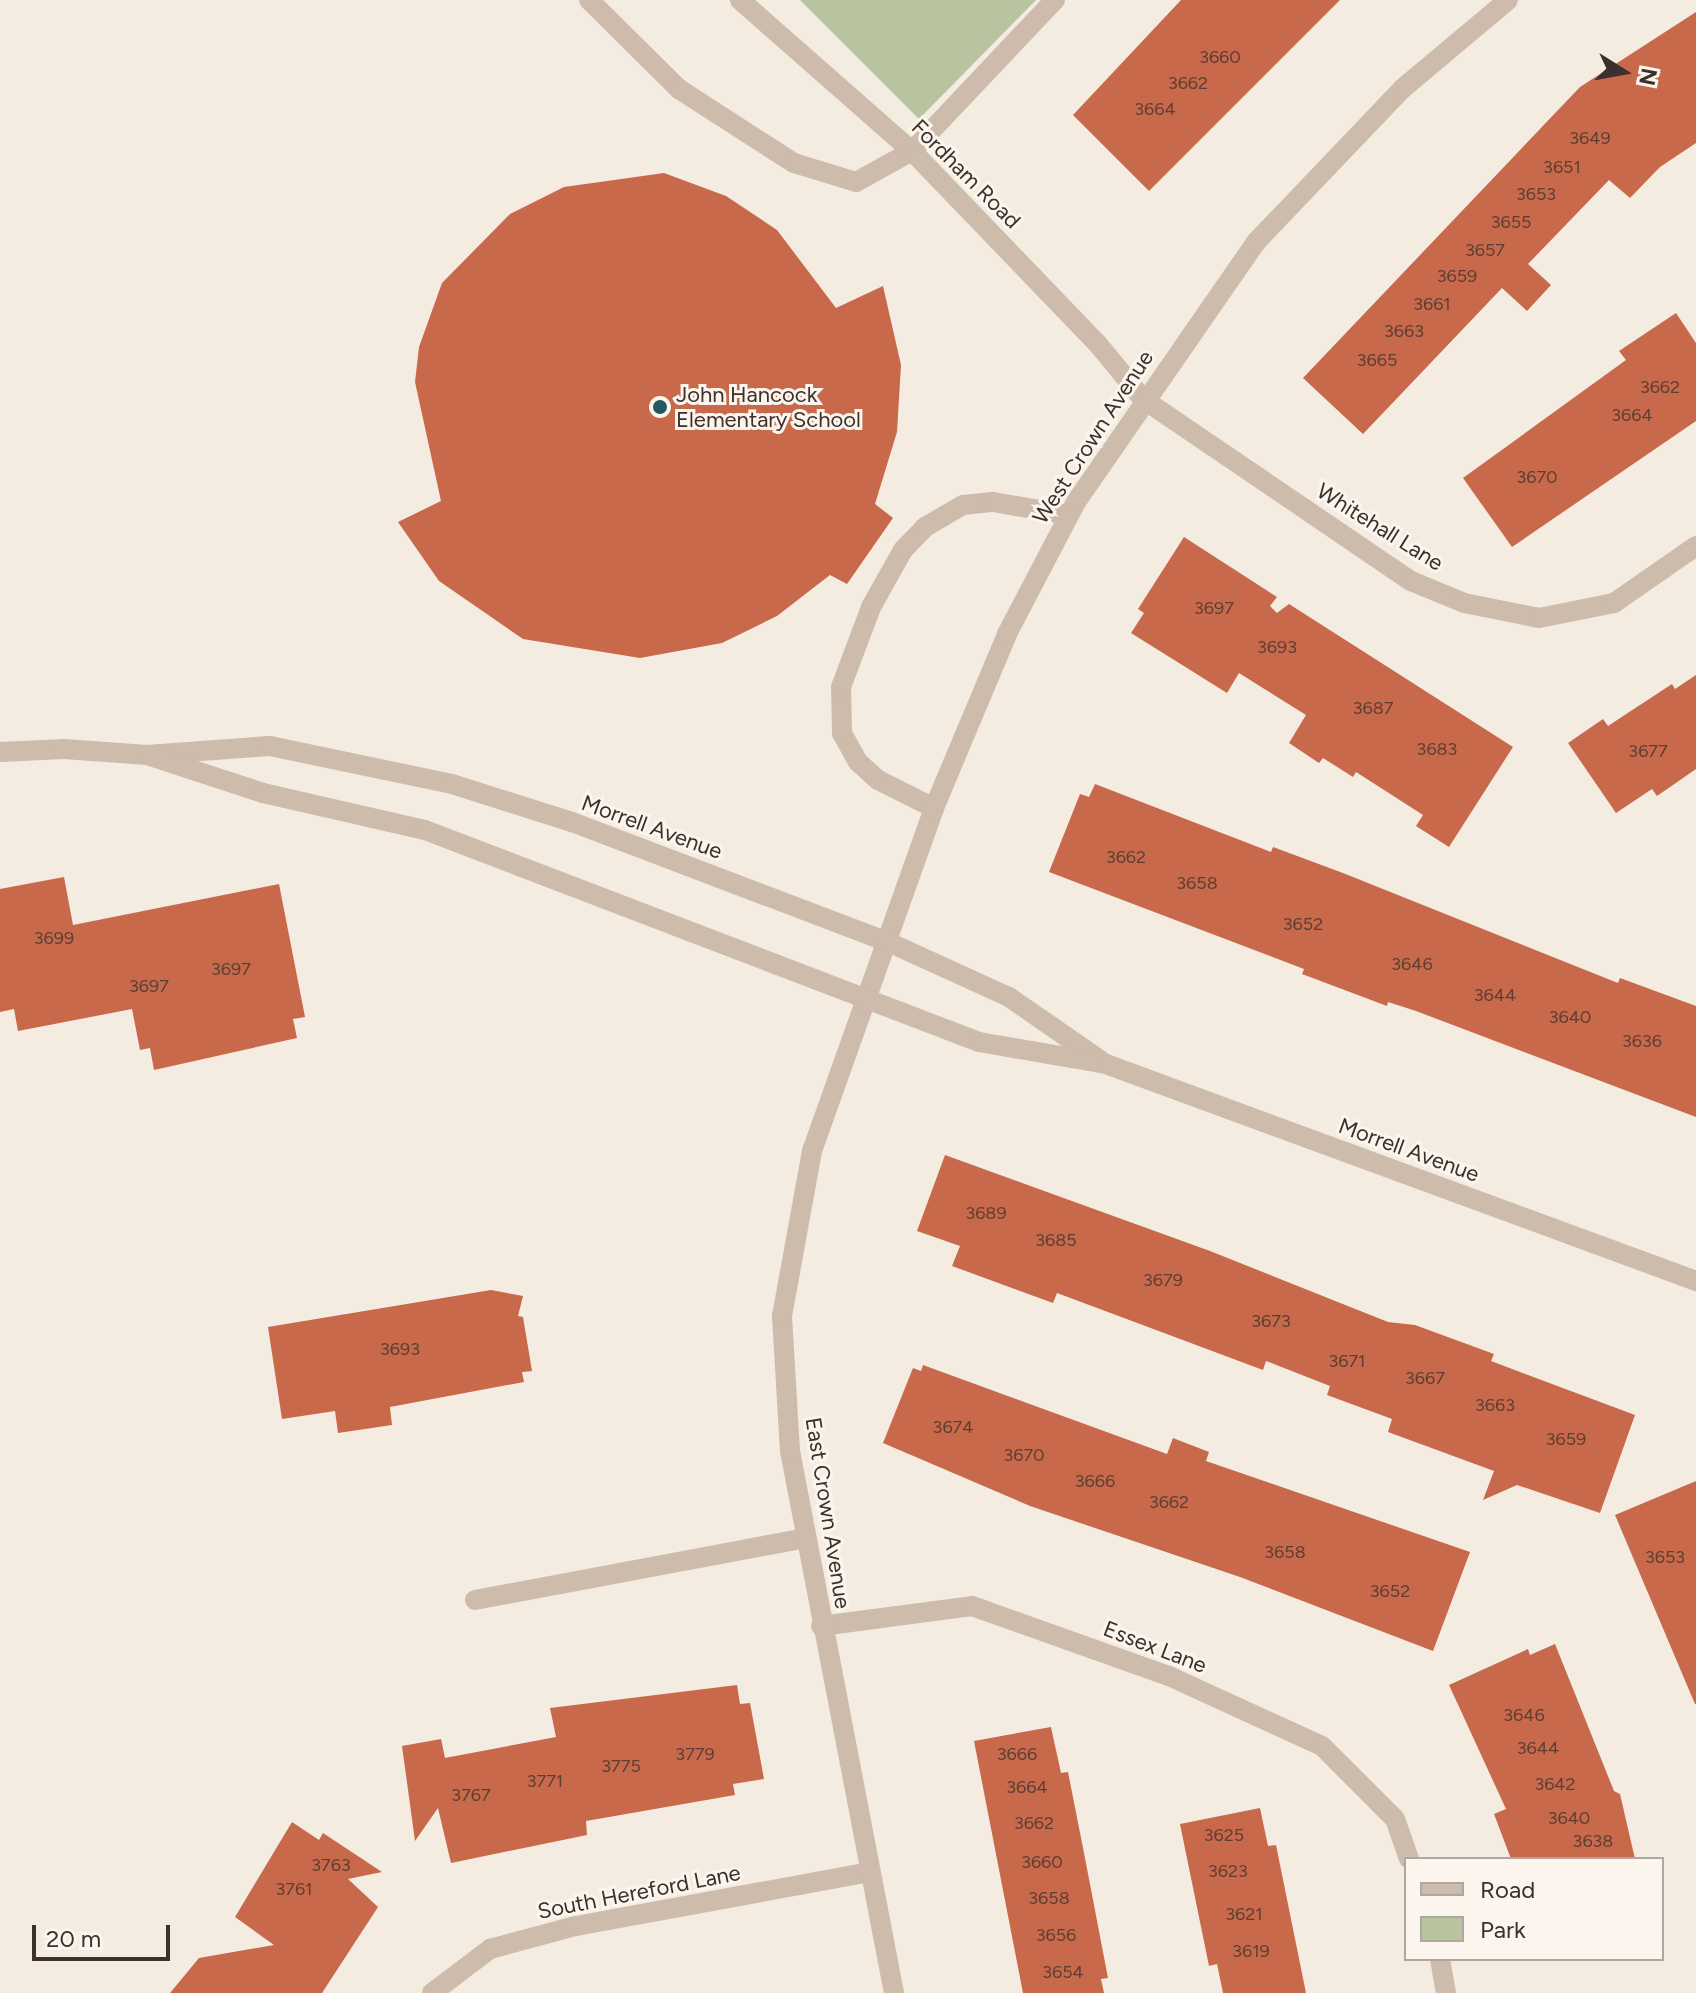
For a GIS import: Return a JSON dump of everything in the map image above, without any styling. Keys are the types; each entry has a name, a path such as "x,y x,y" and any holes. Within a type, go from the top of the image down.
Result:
{"street":[{"path":"589,0 679,89 794,163 856,182 912,151 1055,0"},
{"name":"Fordham Road","path":"740,0 912,151 1097,343 1143,399"},
{"name":"West Crown Avenue","path":"865,997 934,808 1007,634 1068,515 1143,399 1256,242 1402,89 1508,0"},
{"name":"Whitehall Lane","path":"1143,399 1411,581 1464,603 1539,618 1614,603 1696,546"},
{"path":"934,808 878,780 858,762 842,733 838,705 843,678 871,607 903,550 925,527 963,505 993,502 1068,515"},
{"name":"Morrell Avenue","path":"0,752 64,749 147,755 270,746 384,766 572,822 886,941 1009,997 1106,1064"},
{"name":"Morrell Avenue","path":"147,755 263,793 425,830 979,1042 1106,1064 1696,1281"},
{"name":"East Crown Avenue","path":"865,997 812,1151 782,1316 790,1451 821,1626 894,1993"},
{"path":"475,1600 805,1538"},
{"name":"Essex Lane","path":"821,1626 972,1606 1169,1676 1322,1746 1395,1819 1408,1857"},
{"name":"South Hereford Lane","path":"432,1993 490,1949 576,1926 870,1872"},
{"path":"1440,1961 1446,1993"}],"green space":[{"path":"800,0 1036,0 919,119"}],"building":[{"path":"1181,0 1340,0 1149,191 1073,115"},
{"path":"1696,12 1696,143 1660,167 1630,198 1609,180 1528,264 1551,285 1527,311 1502,288 1363,434 1303,378 1580,87"},
{"name":"John Hancock Elementary School","path":"664,173 726,196 777,230 836,308 883,286 901,365 897,432 875,504 893,518 847,584 830,575 777,616 722,643 640,658 523,639 439,581 398,522 441,501 415,382 419,347 442,283 510,214 564,187"},
{"path":"1676,313 1696,343 1696,421 1512,547 1463,478 1626,360 1619,351"},
{"path":"1184,537 1277,597 1270,606 1277,613 1289,604 1513,747 1449,847 1416,826 1423,815 1356,772 1353,777 1323,758 1319,763 1289,743 1306,715 1239,673 1227,693 1131,633 1144,613 1138,609"},
{"path":"1696,675 1696,769 1657,796 1652,789 1616,813 1568,743 1603,719 1608,726 1672,684 1675,689"},
{"path":"1095,784 1271,852 1273,847 1343,873 1618,983 1620,978 1696,1006 1696,1117 1416,1011 1388,1002 1387,1006 1302,974 1304,969 1049,872 1080,794 1089,797"},
{"path":"64,877 73,925 279,884 305,1017 293,1019 297,1038 154,1070 150,1048 140,1050 132,1009 18,1031 14,1009 0,1012 0,889"},
{"path":"945,1155 1210,1251 1388,1322 1415,1325 1494,1354 1491,1361 1635,1415 1600,1513 1517,1485 1483,1500 1494,1471 1388,1432 1392,1419 1327,1395 1330,1386 1266,1361 1263,1370 1057,1293 1053,1303 952,1266 960,1246 917,1231"},
{"path":"491,1290 523,1296 518,1316 523,1317 532,1371 522,1372 524,1382 390,1407 392,1425 338,1433 335,1411 282,1419 268,1327"},
{"path":"923,1365 1167,1454 1173,1438 1209,1452 1206,1461 1470,1552 1433,1651 1240,1577 1030,1506 883,1443 913,1368 921,1371"},
{"path":"1696,1481 1696,1704 1695,1704 1615,1515"},
{"path":"1555,1644 1614,1791 1620,1794 1635,1857 1510,1857 1494,1814 1506,1809 1449,1685 1528,1649 1530,1655"},
{"path":"737,1685 740,1704 750,1703 764,1779 733,1784 735,1795 586,1821 587,1835 451,1863 438,1808 415,1841 402,1746 441,1739 445,1758 556,1737 550,1708"},
{"path":"1051,1727 1061,1773 1068,1772 1108,1978 1101,1979 1104,1993 1023,1993 974,1741"},
{"path":"1260,1808 1268,1846 1276,1845 1306,1993 1223,1993 1217,1964 1209,1966 1180,1824"},
{"path":"292,1822 319,1840 323,1833 382,1872 348,1879 378,1907 322,1993 170,1993 199,1958 274,1945 235,1917"}],"place":[{"name":"John Hancock Elementary School","path":"660,407"}]}
